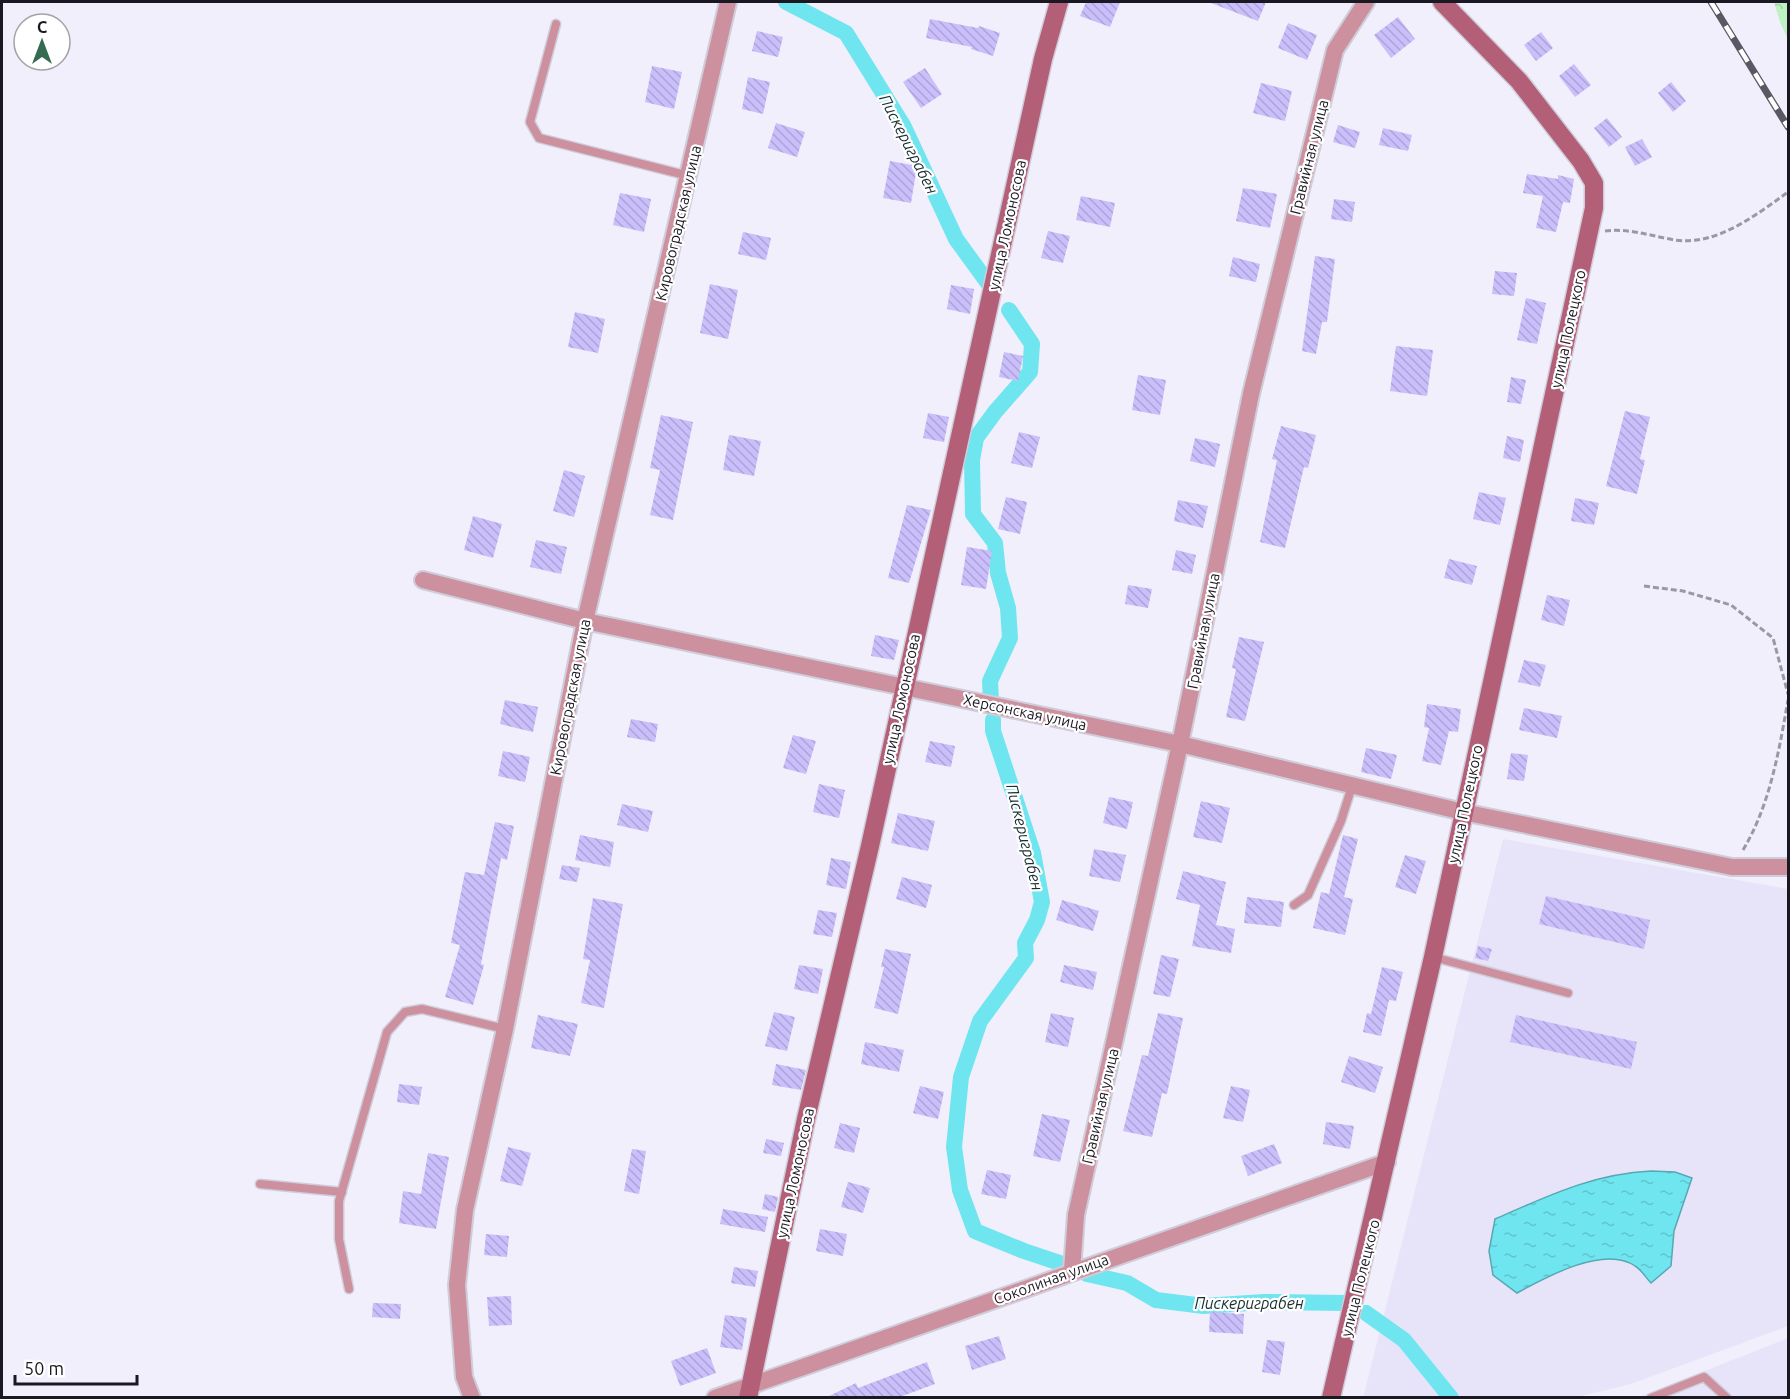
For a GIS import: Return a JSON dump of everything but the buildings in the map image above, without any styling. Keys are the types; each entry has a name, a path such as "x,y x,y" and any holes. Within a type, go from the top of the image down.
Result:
{"street":[{"name":"Кировоградская улица","path":"472,1398 464,1377 457,1285 465,1210 505,1029 585,621 690,176 728,2"},
{"name":"улица Ломоносова","path":"750,1392 806,1119 870,846 1042,59 1059,2"},
{"name":"Гравийная улица","path":"1072,1271 1076,1215 1180,744 1251,394 1335,50 1366,2"},
{"name":"улица Полецкого","path":"1331,1398 1433,957 1594,208 1594,183 1581,160 1520,81 1442,2"},
{"name":"Херсонская улица","path":"423,580 585,621 1180,744 1463,812 1732,867 1788,867"},
{"name":"Соколиная улица","path":"715,1398 750,1392 1072,1271 1387,1162"}],"lane":[{"path":"556,24 530,122 539,138 690,176"},
{"path":"1294,905 1308,895 1341,821 1352,786"},
{"path":"1433,957 1568,993"},
{"path":"349,1289 339,1239 342,1192 387,1032 396,1019 405,1012 422,1009 505,1029"},
{"path":"260,1184 342,1192"},
{"path":"1654,1396 1704,1377 1727,1398"},
{"path":"1654,1396 1668,1398"}],"path":[{"path":"1586,244 1606,230 1644,232 1676,240 1718,236 1788,192"},
{"path":"1644,586 1683,591 1731,605 1773,638 1788,694"},
{"path":"1732,867 1752,834 1777,761 1788,700"}],"shaded area":[{"path":"1503,839 1788,889 1788,1326 1631,1384 1577,1397 1363,1398"},
{"path":"1788,1338 1788,1397 1639,1397"}],"green space":[{"path":"1774,2 1788,2 1788,40 1780,22"}],"water":[{"path":"1651,1171 1675,1172 1692,1178 1674,1231 1671,1266 1651,1283 1635,1266 1622,1260 1608,1259 1575,1266 1517,1293 1493,1275 1489,1251 1495,1219 1552,1194 1590,1181"}],"waterway":[{"name":"Пискериграбен","path":"786,2 846,33 904,127 956,239 988,283"},
{"name":"Пискериграбен","path":"991,702 990,681 1010,638 1008,608 998,573 995,543 973,514 972,460 976,438 1030,372 1032,344 1009,310"},
{"name":"Пискериграбен","path":"993,720 993,731 1033,853 1042,902 1037,920 1025,943 1026,958 980,1021 961,1077 954,1147 960,1190 975,1231 1066,1265"},
{"name":"Пискериграбен","path":"1087,1274 1127,1283 1156,1300 1204,1306 1264,1302 1345,1303"},
{"name":"Пискериграбен","path":"1366,1313 1404,1340 1451,1398"}],"railway":[{"path":"1711,2 1788,127"}]}
